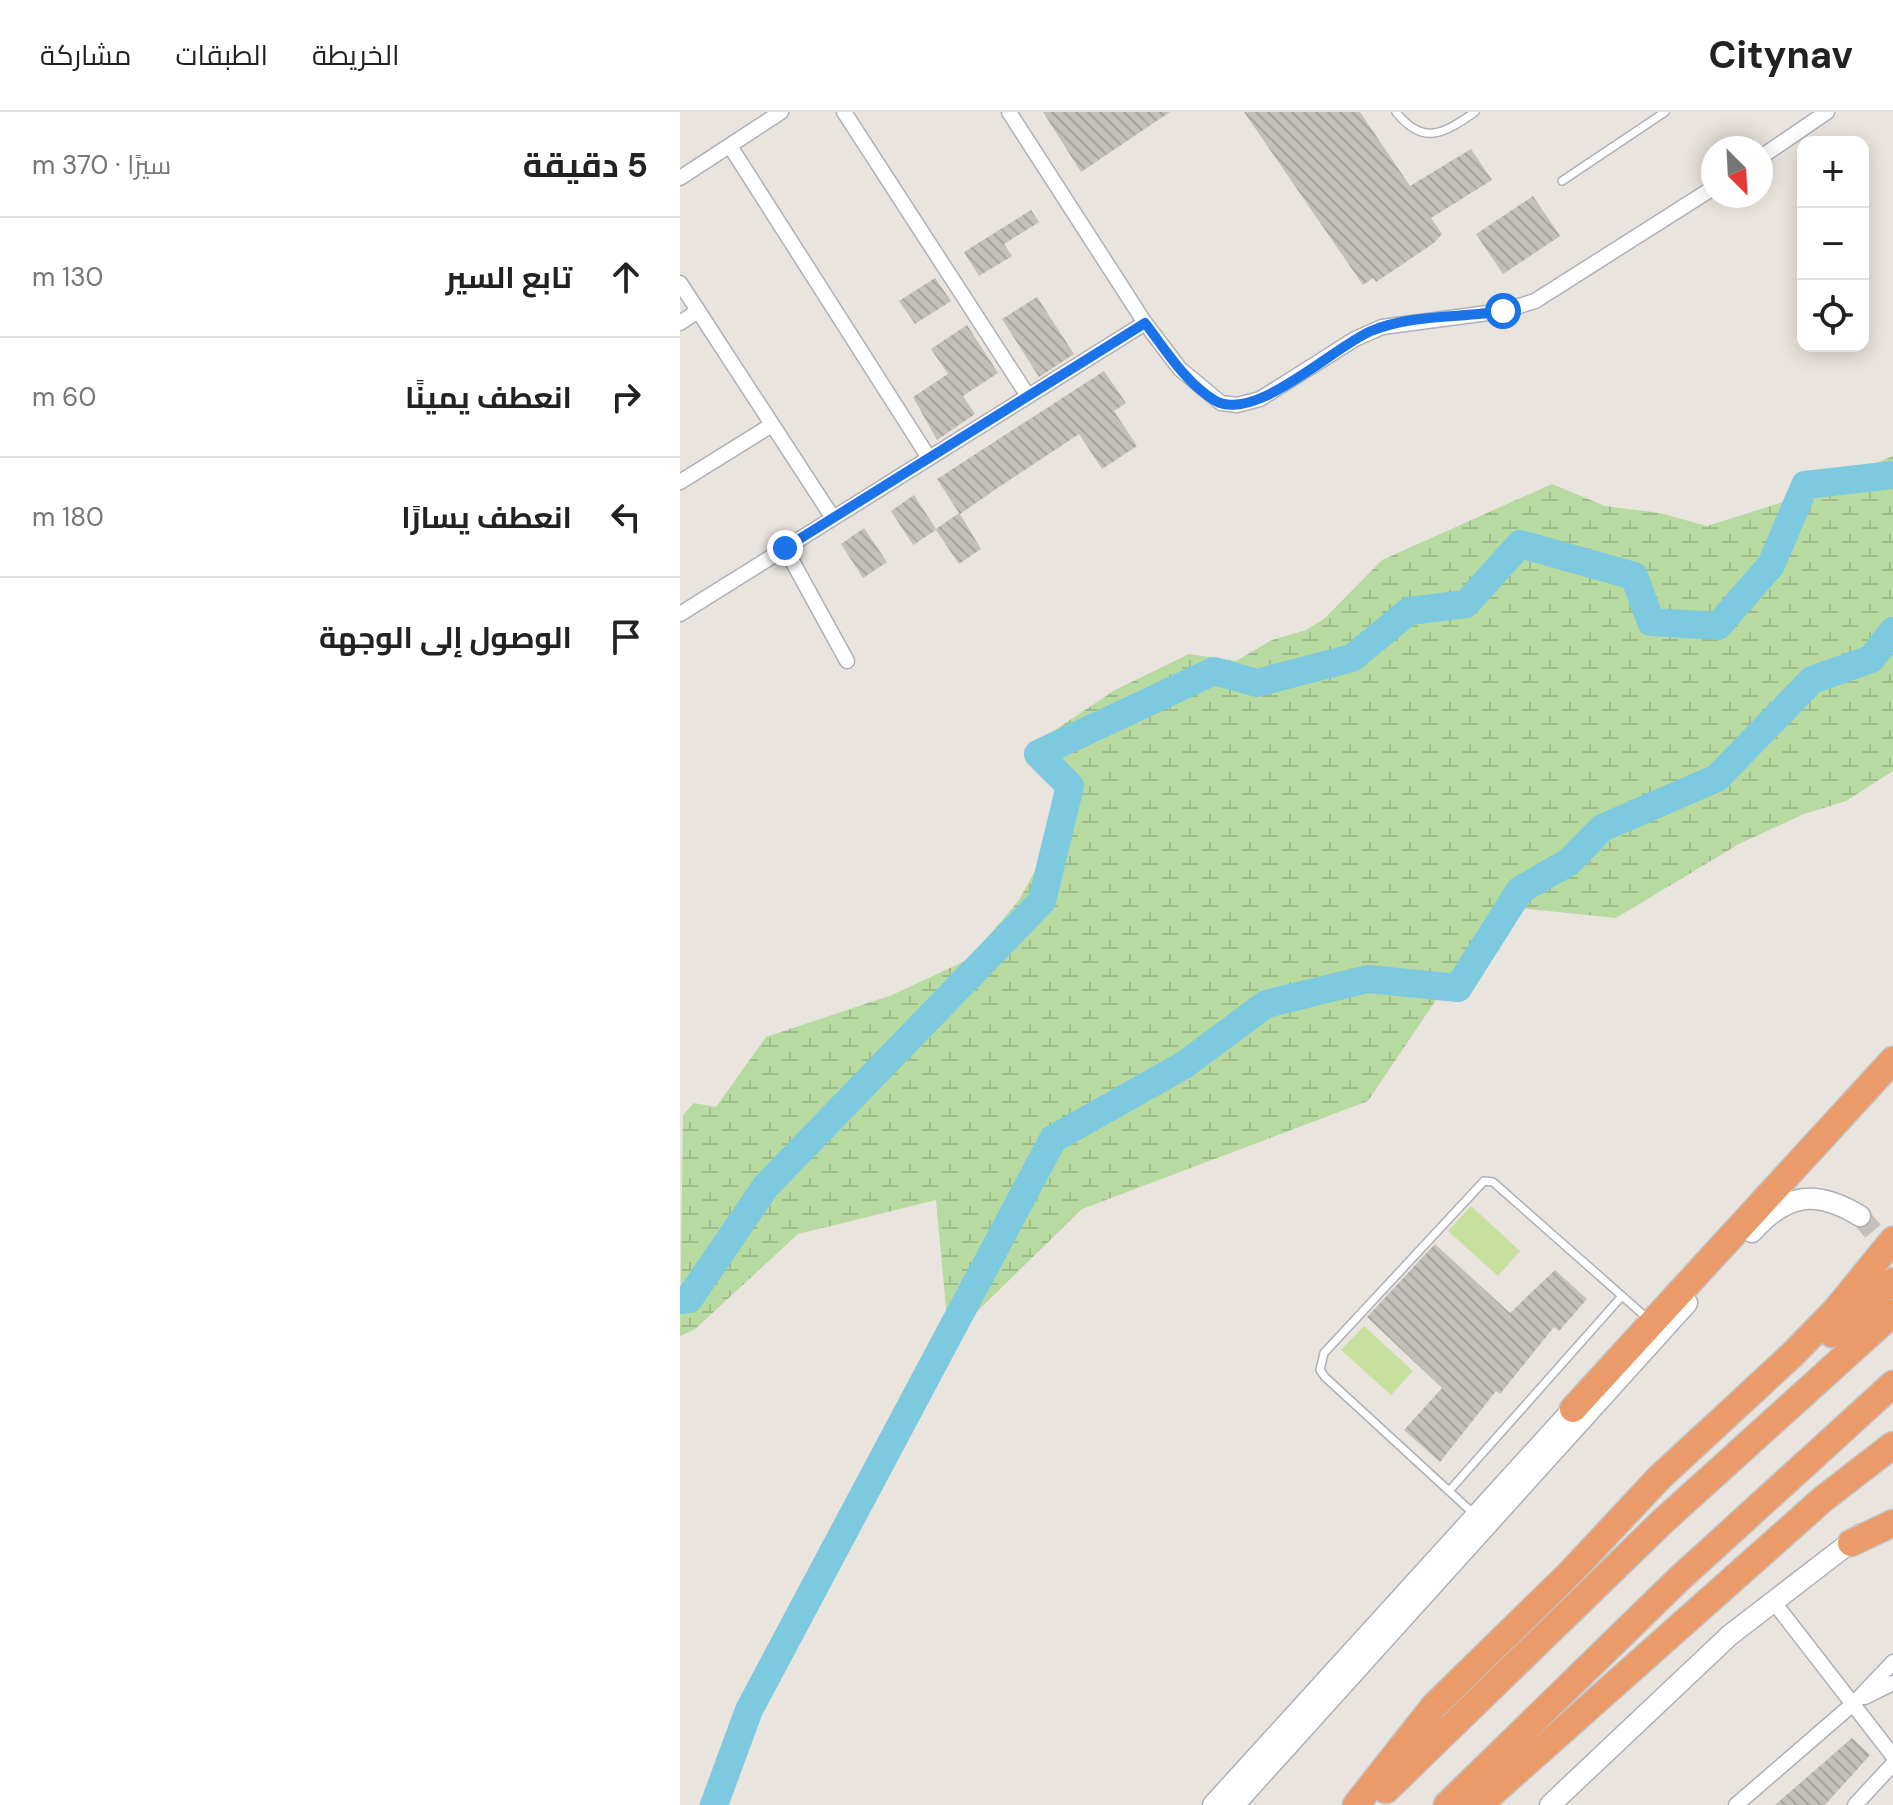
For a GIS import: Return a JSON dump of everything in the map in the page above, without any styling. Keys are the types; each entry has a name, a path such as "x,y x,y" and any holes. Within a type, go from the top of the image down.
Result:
{"highway":[{"path":"1573,1409 1893,1060"},
{"path":"1572,1571 1659,1478 1835,1311 1893,1240"},
{"path":"1356,1805 1434,1706 1572,1571 1727,1426 1893,1281"},
{"path":"1371,1805 1662,1522 1893,1313"},
{"path":"1447,1805 1679,1579 1893,1384"},
{"path":"1618,1681 1713,1586 1893,1427"},
{"path":"1479,1805 1823,1499 1893,1445"},
{"path":"1851,1543 1893,1523"}],"street":[{"path":"680,178 781,112"},
{"path":"844,112 1028,396"},
{"path":"1009,112 1145,323 1180,369 1214,400 1237,405 1252,402 1355,339 1382,327 1503,311 1535,301 1701,196"},
{"path":"1773,149 1827,112"},
{"path":"730,146 929,458"},
{"path":"680,283 770,426 833,518"},
{"path":"680,323 698,311"},
{"path":"680,614 1145,323"},
{"path":"680,482 770,426"},
{"path":"785,548 847,661"},
{"path":"1234,1805 1761,1222 1785,1204 1813,1197 1837,1202 1860,1216"},
{"path":"1213,1805 1573,1409"},
{"path":"1550,1805 1730,1635 1893,1512"},
{"path":"1773,1601 1893,1756"},
{"path":"1736,1805 1854,1703 1893,1662"},
{"path":"1854,1703 1893,1683"},
{"path":"1855,1805 1893,1764"}],"lane":[{"path":"1396,112 1410,130 1427,135 1448,129 1475,112"},
{"path":"1562,181 1665,112"},
{"path":"1476,1515 1325,1377 1320,1370 1324,1353 1484,1181 1493,1182 1652,1322"},
{"path":"1449,1491 1622,1296"}],"green space":[{"path":"1893,456 1893,771 1846,801 1804,814 1739,844 1616,918 1499,906 1368,1101 1082,1209 949,1339 936,1200 798,1234 694,1330 680,1336 683,1115 694,1103 716,1107 766,1037 892,995 969,959 1019,900 1065,816 1046,736 1115,690 1189,654 1236,661 1272,640 1306,630 1324,619 1382,560 1552,484 1605,506 1660,513 1707,526 1780,503"},
{"path":"1471,1206 1520,1251 1498,1276 1448,1231"},
{"path":"1364,1326 1413,1371 1391,1395 1341,1350"}],"building":[{"path":"1043,112 1170,112 1081,172"},
{"path":"1244,112 1360,112 1410,186 1471,149 1492,180 1431,218 1442,234 1434,243 1376,282 1373,278 1363,285"},
{"path":"1533,196 1560,236 1503,274 1476,234"},
{"path":"1031,210 1039,222 1004,244 1012,256 979,276 964,252"},
{"path":"935,278 951,301 915,324 899,301"},
{"path":"1037,297 1074,354 1039,377 1002,319"},
{"path":"967,325 998,373 963,396 975,414 937,440 913,397 948,374 931,349"},
{"path":"1104,371 1126,403 1114,411 1137,446 1102,469 1079,434 996,489 960,514 981,549 959,564 936,530 913,545 891,511 914,495 936,529 959,513 937,479"},
{"path":"864,528 887,562 863,578 841,544"},
{"path":"1435,1244 1510,1313 1555,1270 1587,1299 1559,1331 1554,1327 1500,1394 1496,1391 1440,1462 1404,1430 1442,1388 1367,1317"},
{"path":"1852,1738 1870,1755 1825,1805 1775,1805"}],"waterway":[{"path":"680,1300 689,1299 766,1186 1042,901 1070,786 1038,754 1214,671 1257,683 1352,658 1409,611 1466,604 1520,544 1634,576 1651,622 1718,626 1771,565 1805,485 1893,475"},
{"path":"714,1805 749,1710 1053,1139 1184,1065 1266,1004 1368,979 1458,988 1520,890 1569,862 1602,828 1717,778 1812,680 1871,659 1893,631"}],"tunnel":[{"path":"1860,1216 1893,1255"}],"route":[{"path":"785,548 1145,323 1180,369 1214,400 1237,405 1260,399 1355,339 1382,327 1503,311"}]}
